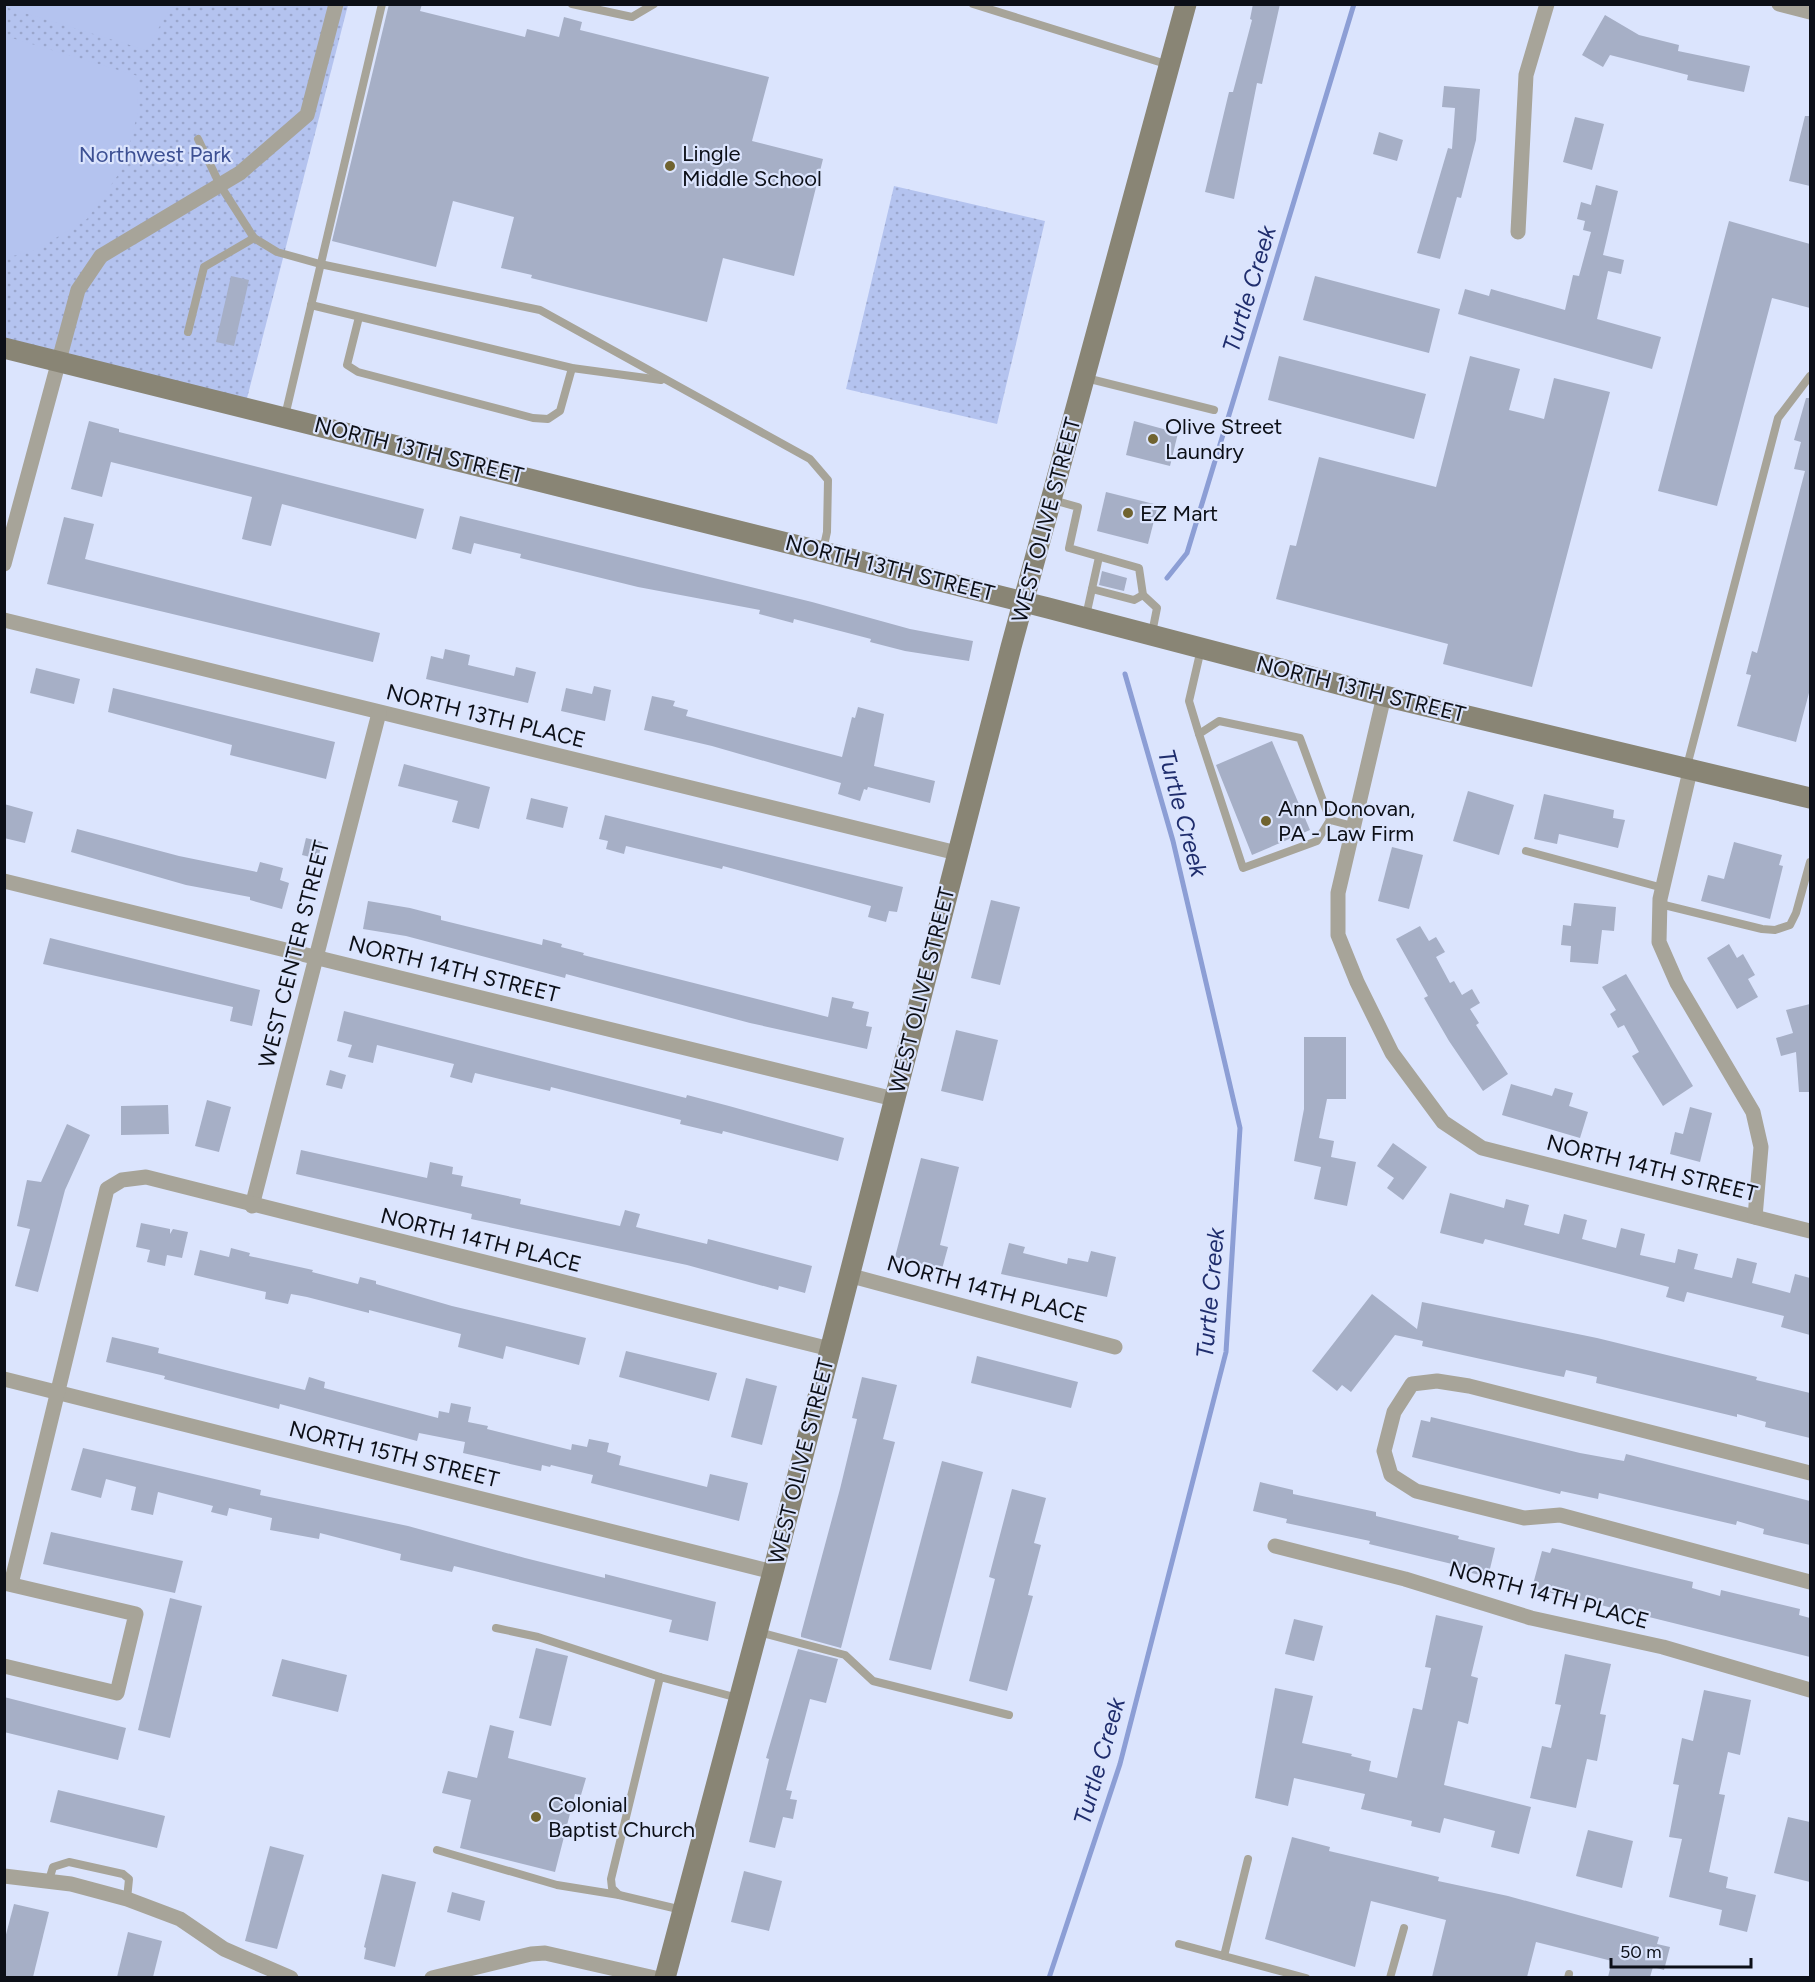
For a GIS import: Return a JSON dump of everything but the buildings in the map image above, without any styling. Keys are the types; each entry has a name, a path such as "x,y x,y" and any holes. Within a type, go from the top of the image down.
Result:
{"main road":[{"name":"WEST OLIVE STREET","path":"665,1977 740,1699 1023,602 1186,4"},
{"name":"NORTH 13TH STREET","path":"4,348 823,551 1152,634 1384,696 1810,798"}],"street":[{"path":"4,564 78,290 101,256 240,173 307,115 336,4"},
{"path":"1518,232 1526,75 1547,4"},
{"path":"1779,4 1810,12"},
{"name":"NORTH 13TH PLACE","path":"4,620 957,853"},
{"name":"NORTH 14TH STREET","path":"1384,696 1338,893 1338,935 1392,1053 1443,1122 1482,1148 1810,1231"},
{"name":"WEST CENTER STREET","path":"252,1206 379,713"},
{"path":"1688,770 1660,904 1659,942 1677,982 1753,1112 1761,1147 1755,1217"},
{"name":"NORTH 14TH STREET","path":"4,881 894,1100"},
{"name":"NORTH 14TH PLACE","path":"57,1392 107,1190 122,1180 146,1178 830,1349"},
{"name":"NORTH 14TH PLACE","path":"848,1275 1115,1347"},
{"name":"NORTH 15TH STREET","path":"4,1379 773,1572"},
{"path":"1810,1473 1513,1397 1437,1381 1412,1384 1394,1412 1384,1451 1391,1475 1416,1491 1524,1518 1560,1515 1810,1581"},
{"path":"4,1666 117,1693 136,1614 8,1584 57,1392"},
{"name":"NORTH 14TH PLACE","path":"1275,1546 1405,1579 1532,1618 1663,1647 1810,1690"},
{"path":"4,1876 49,1880 128,1899 180,1919 224,1949 287,1977"},
{"path":"432,1977 531,1954 545,1953 655,1977"}],"lane":[{"path":"285,416 382,4"},
{"path":"572,4 632,17 654,4"},
{"path":"973,4 1170,66"},
{"path":"198,139 220,185 254,238 277,252 320,264 540,310 810,459 828,480 827,532 823,551"},
{"path":"188,332 204,267 254,238"},
{"path":"310,305 572,368 665,380"},
{"path":"359,317 347,365 358,372 533,418 548,419 560,411 572,368"},
{"path":"1688,770 1778,418 1810,376"},
{"path":"1084,378 1214,410"},
{"path":"1051,500 1078,507 1069,548 1139,568 1143,595 1157,608 1152,634"},
{"path":"1086,618 1099,557"},
{"path":"1092,589 1134,600 1143,595"},
{"path":"1202,648 1189,701 1243,868 1317,841 1330,820"},
{"path":"1199,734 1219,720 1300,738 1330,820"},
{"path":"1330,820 1353,826"},
{"path":"1526,851 1663,888"},
{"path":"1660,904 1762,929 1775,930 1790,925 1810,862"},
{"path":"496,1628 538,1637 660,1677 740,1699"},
{"path":"757,1632 845,1655 873,1681 1009,1714"},
{"path":"619,1895 612,1888 611,1879 660,1677"},
{"path":"437,1850 557,1884 683,1910"},
{"path":"1224,1956 1248,1859"},
{"path":"49,1880 52,1867 62,1862 123,1874 129,1879 128,1899"},
{"path":"1390,1977 1404,1928"},
{"path":"1179,1944 1306,1977"}],"green space":[{"path":"5,4 172,5 146,50"},
{"name":"Northwest Park","path":"5,5 348,5 245,406 5,346"},
{"path":"5,36 138,76 137,116 123,168 87,219 36,250 5,258"},
{"path":"894,186 1045,221 997,424 846,389"}],"waterway":[{"name":"Turtle Creek","path":"1167,578 1187,553 1354,4"},
{"name":"Turtle Creek","path":"1049,1978 1120,1764 1226,1352 1240,1128 1173,841 1125,674"}],"place":[{"name":"Lingle Middle School","path":"670,166"},
{"name":"Olive Street Laundry","path":"1153,439"},
{"name":"EZ Mart","path":"1128,513"},
{"name":"Ann Donovan, PA - Law Firm","path":"1266,821"},
{"name":"Colonial Baptist Church","path":"536,1817"}]}
